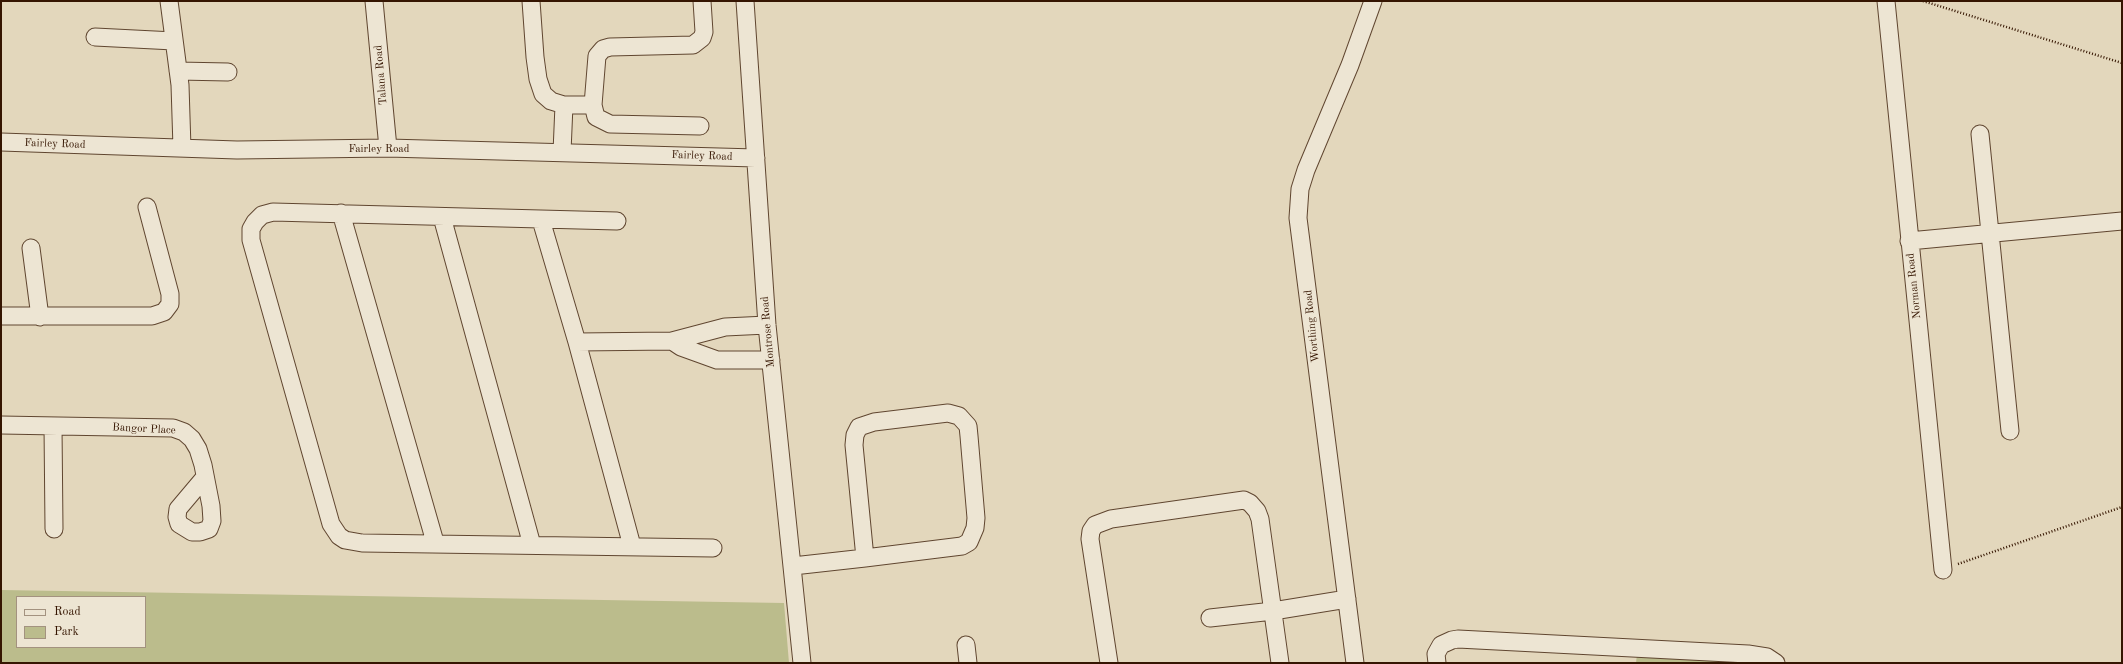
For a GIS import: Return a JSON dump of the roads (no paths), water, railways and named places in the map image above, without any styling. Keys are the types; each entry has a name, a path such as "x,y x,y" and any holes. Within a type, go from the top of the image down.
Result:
{"street":[{"path":"169,1 178,71 182,148"},
{"name":"Talana Road","path":"374,1 388,148"},
{"path":"531,1 535,57 539,84 543,94 551,101 564,105 593,104"},
{"path":"700,126 610,124 596,117 593,104 598,56 602,49 610,47 693,45 702,38 704,32 702,1"},
{"name":"Montrose Road","path":"745,1 767,326 802,663"},
{"name":"Worthing Road","path":"1355,663 1298,218 1300,189 1306,170 1350,65 1373,1"},
{"name":"Norman Road","path":"1886,1 1943,570"},
{"path":"95,37 174,42"},
{"path":"178,71 228,72"},
{"path":"562,152 564,105"},
{"path":"1980,134 2010,431"},
{"name":"Fairley Road","path":"1,142 238,150 388,148 756,158"},
{"path":"1,316 152,316 164,312 170,304 170,294 147,207"},
{"path":"617,221 273,212 262,215 251,229 251,240 331,524 339,536 345,540 362,543 435,542 713,548"},
{"path":"341,213 435,542"},
{"path":"442,217 532,545"},
{"path":"541,220 577,342 632,546"},
{"path":"1909,241 2122,221"},
{"path":"31,248 40,317"},
{"path":"577,342 672,341 725,327 767,326"},
{"path":"672,341 681,347 717,360 771,360"},
{"path":"793,566 865,558 962,546 969,542 974,532 976,518 970,436 968,426 959,416 948,413 874,422 859,427 855,435 854,445 865,558"},
{"name":"Bangor Place","path":"1,425 173,428 184,432 198,449 205,476"},
{"path":"53,426 54,529"},
{"path":"1109,663 1090,539 1091,531 1095,525 1102,521 1244,500 1250,503 1257,510 1262,524 1280,663"},
{"path":"1210,618 1273,612 1347,599"},
{"path":"1437,663 1436,654 1441,645 1458,639 1748,654 1767,657 1776,663"},
{"path":"966,645 968,663"}]}
